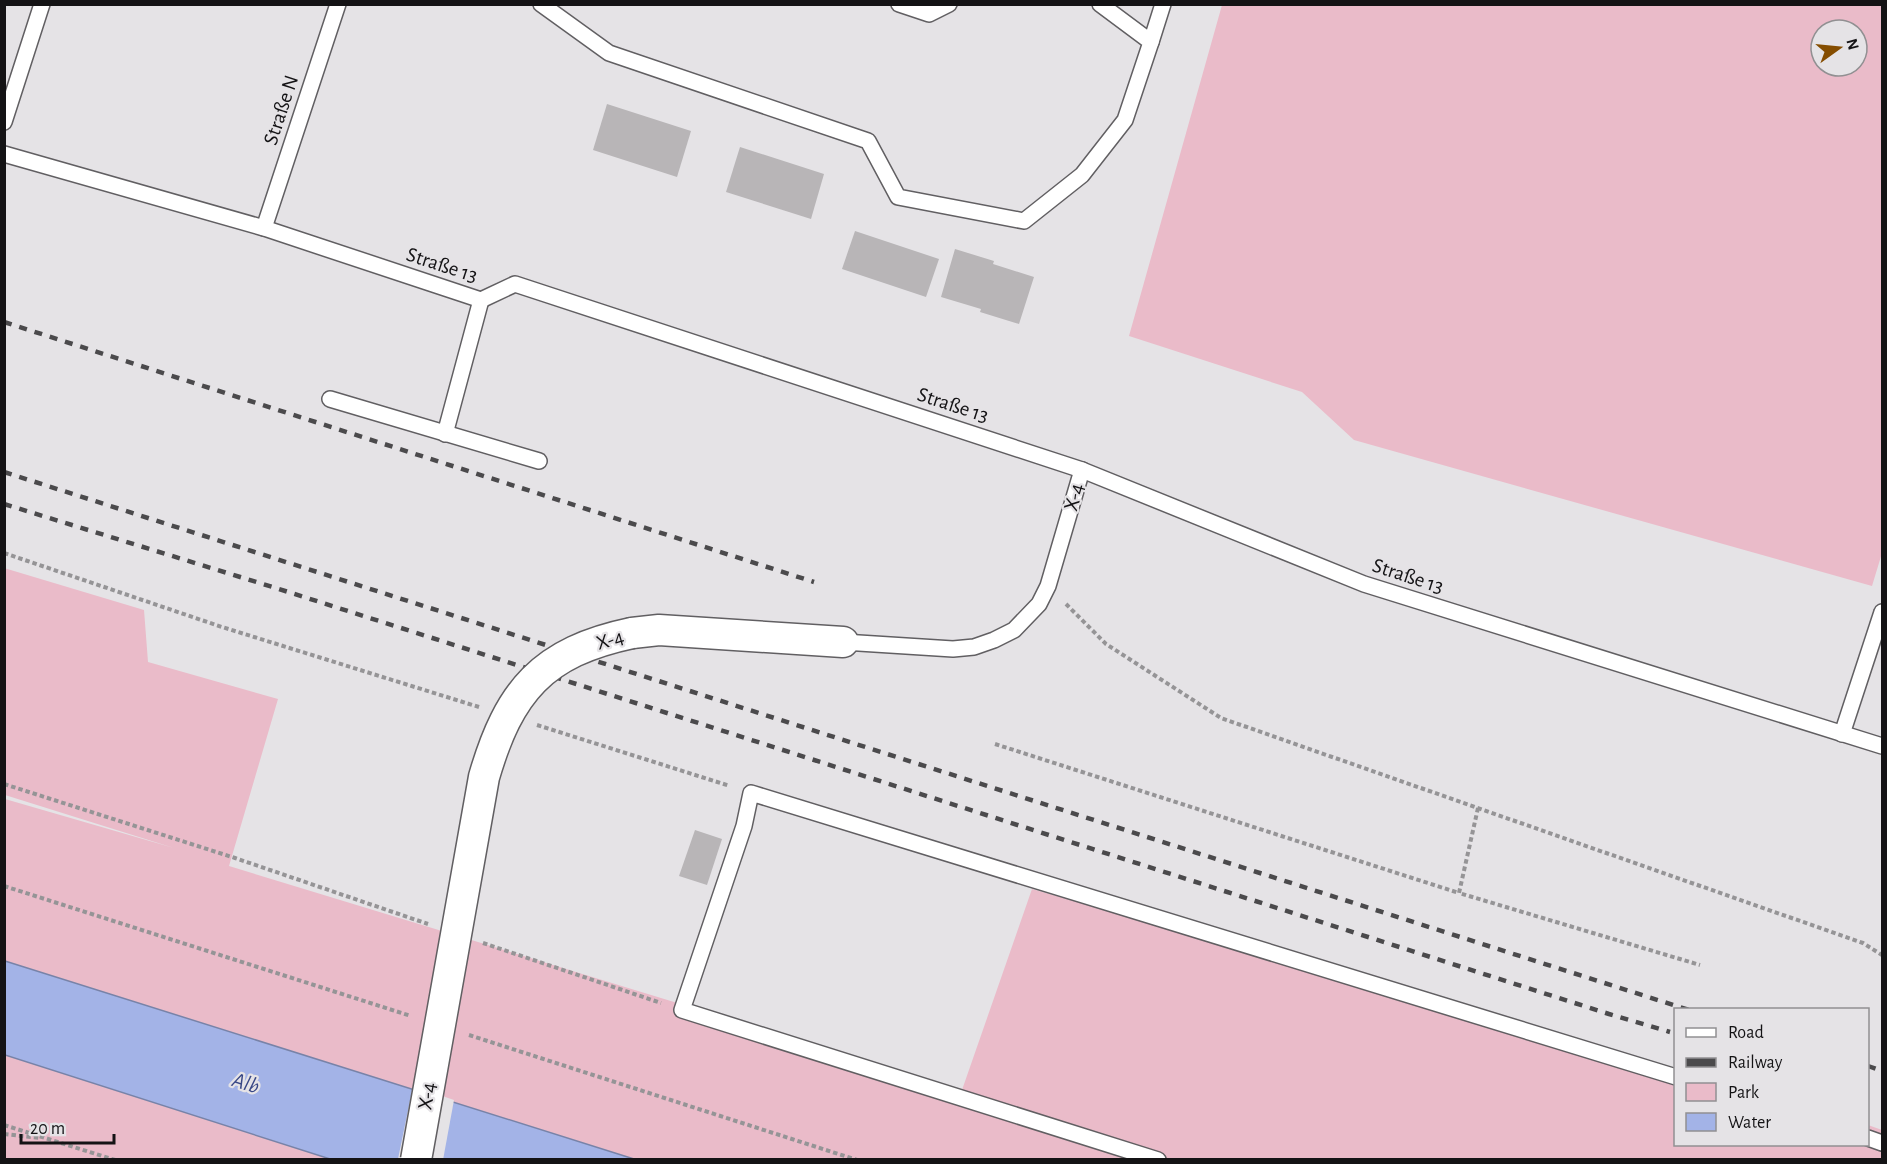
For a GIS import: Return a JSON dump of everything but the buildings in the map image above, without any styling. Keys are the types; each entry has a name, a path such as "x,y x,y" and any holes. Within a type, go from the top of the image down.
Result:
{"street":[{"name":"X-4","path":"416,1160 484,777 502,723 517,699 534,679 550,666 584,647 632,633 659,630 843,642"}],"lane":[{"path":"4,122 42,4"},
{"name":"Straße N","path":"264,228 338,4"},
{"path":"541,4 609,53 868,141 898,197 1024,221 1082,175 1125,120 1163,4"},
{"path":"899,4 929,14 949,4"},
{"path":"1100,4 1151,42"},
{"name":"Straße 13","path":"4,154 264,228 481,300 515,284 1082,470 1364,584 1882,746"},
{"path":"445,434 481,300"},
{"path":"330,399 539,461"},
{"name":"X-4","path":"843,642 953,649 974,647 994,640 1023,623 1039,604 1048,586 1082,470"},
{"path":"1842,734 1881,615"},
{"path":"1158,1160 682,1010 744,826 751,793 1674,1076"}],"path":[{"path":"4,553 222,627 489,710"},
{"path":"1048,586 1106,644 1221,718 1863,943 1882,955"},
{"path":"534,724 751,793"},
{"path":"995,744 1459,893 1700,965"},
{"path":"4,784 235,858 437,927"},
{"path":"1459,893 1478,808"},
{"path":"482,943 682,1010"},
{"path":"4,1125 115,1160"},
{"path":"4,1134 47,1138"}],"green space":[{"path":"1222,5 1882,5 1882,553 1872,586 1354,440 1302,392 1129,336"},
{"path":"4,568 144,610 148,662 278,699 229,866 962,1090 1032,889 1674,1071 1674,1146 1869,1146 1869,1125 1882,1130 1882,1159 634,1159 5,961 5,799 174,848 5,795"},
{"path":"5,1055 330,1159 5,1159"}],"water":[{"name":"Alb","path":"5,961 634,1159 330,1159 5,1055"}],"pier":[{"path":"413,1086 454,1100 443,1160 398,1159"}],"railway":[{"path":"4,322 814,582"},
{"path":"4,472 1683,1008"},
{"path":"4,504 279,589 1670,1032"},
{"path":"1869,1066 1882,1071"}]}
